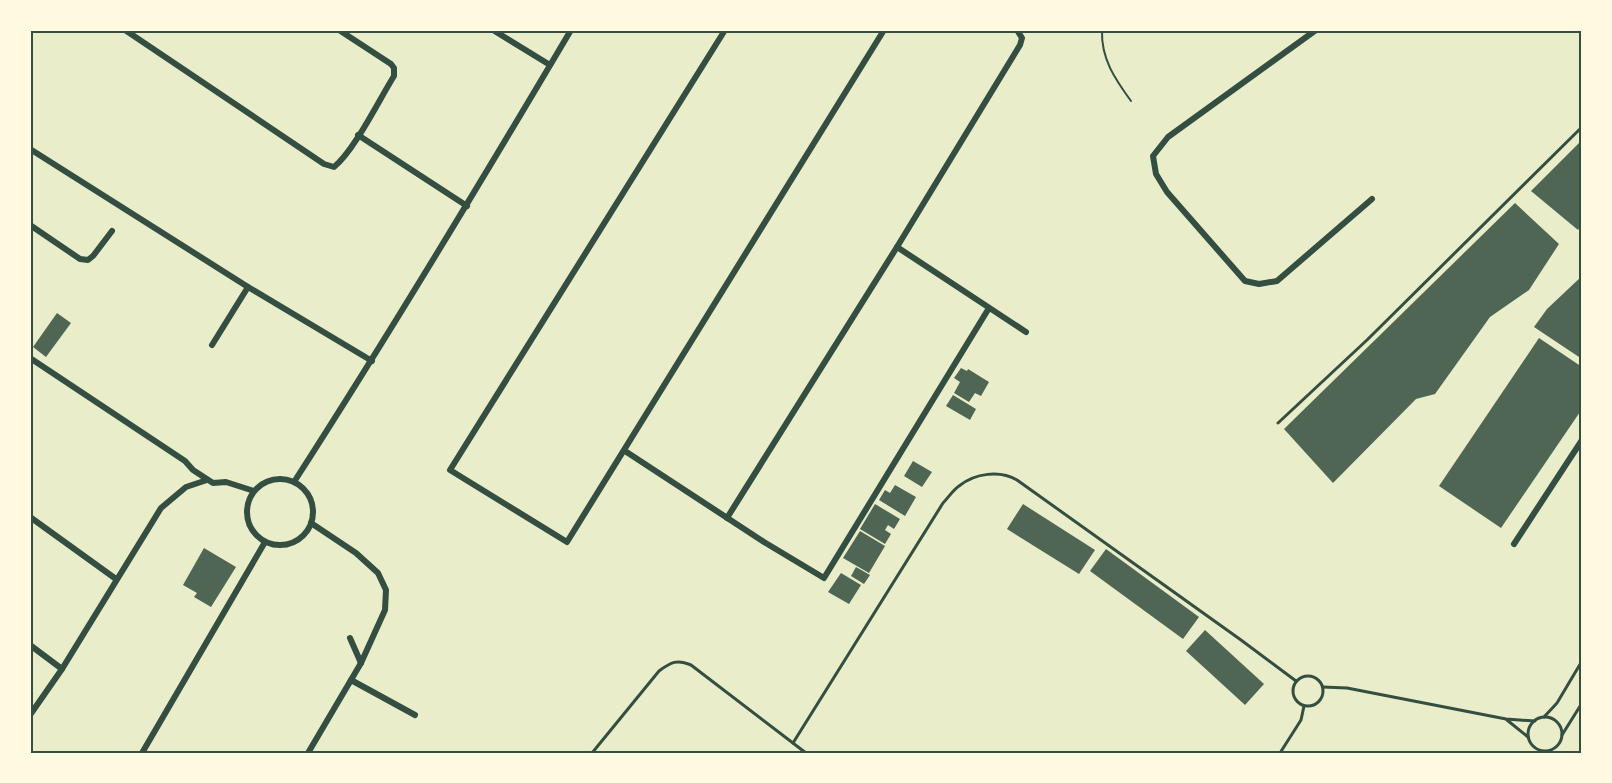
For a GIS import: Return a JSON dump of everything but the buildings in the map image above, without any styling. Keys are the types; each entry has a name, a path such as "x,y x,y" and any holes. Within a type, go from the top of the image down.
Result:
{"street":[{"path":"125,30 324,164 334,167 341,161 394,76 391,64 339,30"},
{"path":"493,30 550,65"},
{"path":"294,482 372,361 467,206 571,30"},
{"path":"726,30 450,470 567,542 884,30"},
{"path":"727,518 897,247 1020,45 1022,38 1017,30"},
{"path":"1316,30 1168,137 1153,156 1156,174 1167,192 1245,280 1259,284 1277,281 1372,199"},
{"path":"358,135 467,206"},
{"path":"30,149 248,287 372,361"},
{"path":"30,225 80,259 88,260 112,231"},
{"path":"897,247 1026,332"},
{"path":"212,345 248,287"},
{"path":"625,451 824,578 989,308"},
{"path":"30,358 185,461 207,480 213,483 226,482 254,491"},
{"path":"1514,544 1582,440"},
{"path":"284,479 294,482 308,495 313,514 311,523 305,532 297,540 287,544 276,545 265,542 251,529 248,519 249,500 254,491 262,484 273,480 284,479"},
{"path":"30,715 62,669 161,508 186,487 207,480"},
{"path":"30,517 116,579"},
{"path":"308,753 361,663 384,610 386,590 378,573 356,553 311,523"},
{"path":"142,753 265,542"},
{"path":"350,638 361,663"},
{"path":"30,645 62,669"},
{"path":"351,680 415,715"}],"lane":[{"path":"1278,423 1366,340 1582,127"},
{"path":"793,743 943,503 958,486 972,478 994,474 1007,474 1017,480 1296,681"},
{"path":"592,753 659,671 670,663 681,661 691,665 806,753"},
{"path":"1323,687 1347,688 1506,718 1535,721 1543,718 1557,703 1582,661"},
{"path":"1304,676 1313,676 1318,679 1323,687 1322,698 1314,705 1304,706 1299,703 1293,695 1293,686 1296,681 1304,676"},
{"path":"1506,718 1529,738 1536,748 1547,752 1557,746 1582,703"},
{"path":"1280,753 1300,720 1304,706"},
{"path":"1543,718 1555,721 1562,736"},
{"path":"1529,738 1529,730 1535,721"}],"path":[{"path":"1102,30 1101,45 1111,74 1131,101"}]}
